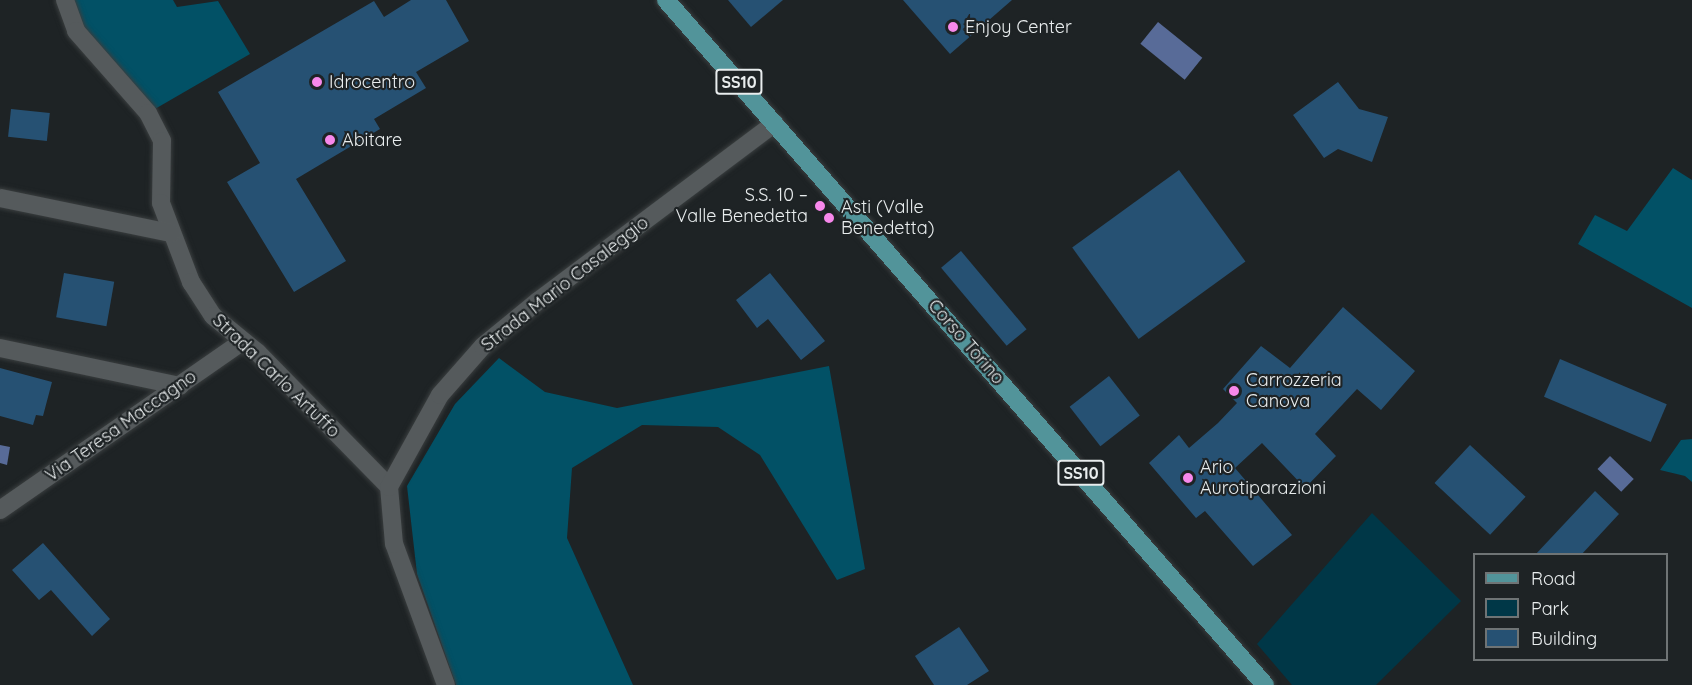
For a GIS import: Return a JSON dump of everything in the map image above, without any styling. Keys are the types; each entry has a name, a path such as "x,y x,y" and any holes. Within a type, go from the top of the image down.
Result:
{"main road":[{"name":"Corso Torino","path":"666,0 1265,685"}],"street":[{"name":"Strada Carlo Artuffo","path":"65,0 76,31 148,112 162,141 161,203 191,282 213,316 389,487"},
{"name":"Strada Mario Casaleggio","path":"389,487 440,396 483,346 775,123"},
{"path":"0,198 171,232"},
{"name":"Via Teresa Maccagno","path":"0,510 242,342"},
{"path":"0,348 180,386"},
{"path":"389,487 394,544 446,685"}],"green space":[{"path":"1372,513 1461,601 1376,685 1292,685 1257,644"}],"shaded area":[{"path":"65,0 173,0 177,7 218,1 250,54 148,113 76,31"},
{"path":"1158,22 1202,58 1185,80 1140,44"},
{"path":"1673,168 1692,180 1692,308 1578,244 1595,215 1627,231"},
{"path":"499,358 545,392 617,408 829,366 865,569 837,580 760,455 718,427 642,425 572,468 567,538 633,685 456,685 417,574 407,486 455,404"},
{"path":"1692,439 1692,482 1685,476 1660,470 1681,440"},
{"path":"0,445 10,447 7,465 0,463"},
{"path":"1610,456 1634,479 1621,492 1597,469"}],"building":[{"path":"411,0 446,0 469,41 416,72 426,88 374,119 380,129 296,179 346,261 294,292 227,182 260,163 218,92 374,1 384,17"},
{"path":"728,0 783,0 751,27"},
{"name":"Enjoy Center","path":"903,0 1012,0 950,54"},
{"path":"1338,82 1359,109 1388,117 1372,162 1338,149 1324,158 1293,115"},
{"path":"11,109 50,113 47,141 8,137"},
{"path":"1179,170 1245,261 1139,339 1072,248"},
{"path":"961,251 1027,329 1007,346 941,268"},
{"path":"64,273 114,282 106,326 56,317"},
{"path":"770,273 825,341 801,360 768,319 757,328 736,300"},
{"path":"1343,307 1415,371 1381,410 1357,389 1315,434 1336,456 1305,488 1262,443 1235,468 1292,535 1253,566 1205,511 1196,518 1149,463 1179,435 1189,448 1218,423 1237,403 1223,389 1261,346 1290,368"},
{"path":"1560,359 1667,404 1651,442 1544,397"},
{"path":"0,368 52,382 43,416 36,415 33,425 0,416"},
{"path":"1109,376 1140,415 1100,446 1070,407"},
{"path":"1470,445 1526,497 1490,535 1435,483"},
{"path":"1595,491 1619,514 1583,553 1537,553"},
{"path":"43,543 110,619 92,636 51,590 39,600 12,570"},
{"path":"959,627 989,671 967,685 934,685 915,656"}],"place":[{"name":"Enjoy Center","path":"953,27"},
{"name":"Idrocentro","path":"317,82"},
{"name":"Abitare","path":"330,140"},
{"name":"S.S. 10 – Valle Benedetta","path":"820,206"},
{"name":"Asti (Valle Benedetta)","path":"829,218"},
{"name":"Carrozzeria Canova","path":"1234,391"},
{"name":"Ario Aurotiparazioni","path":"1188,478"}]}
